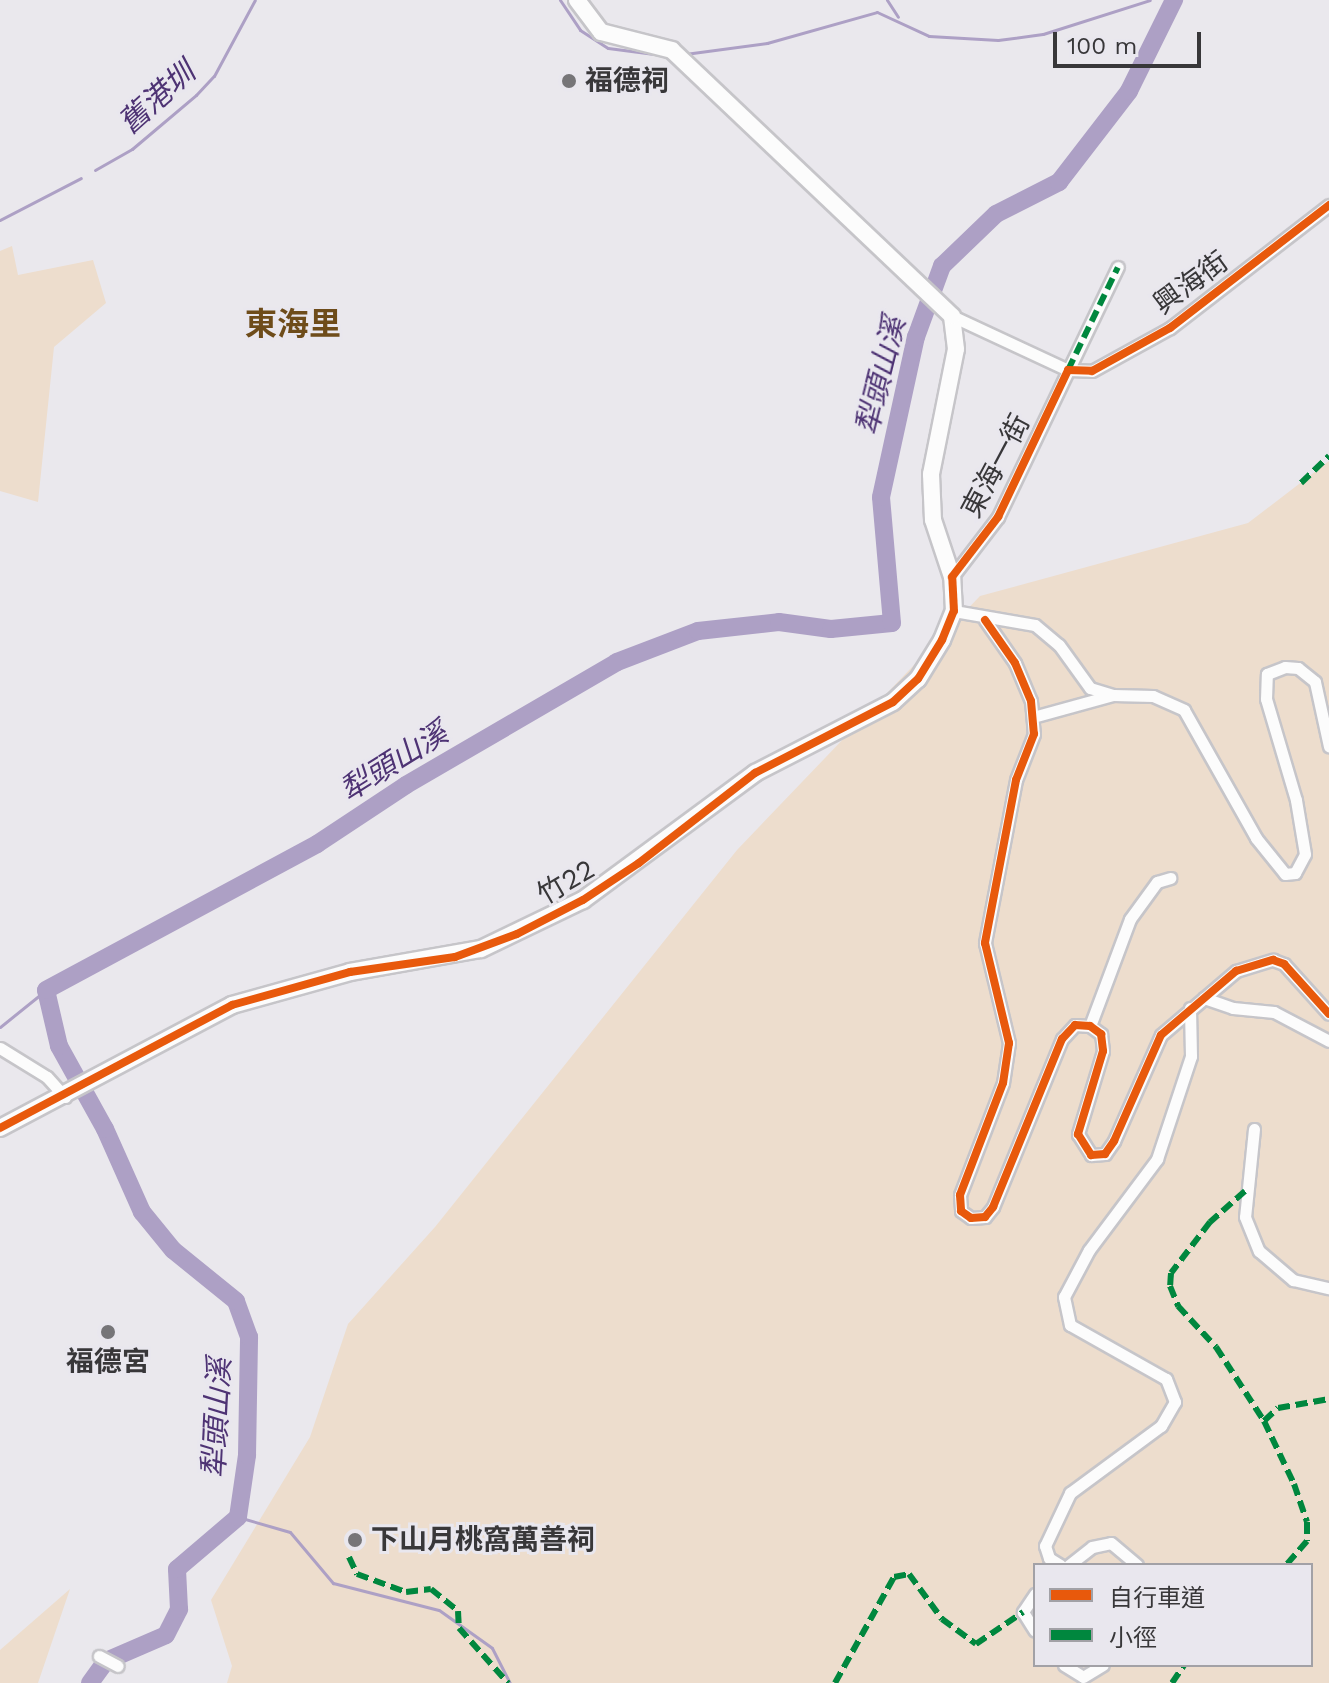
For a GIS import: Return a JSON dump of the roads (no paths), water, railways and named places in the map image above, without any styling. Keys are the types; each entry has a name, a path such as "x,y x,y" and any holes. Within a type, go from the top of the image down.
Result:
{"street":[{"path":"577,0 601,32 664,47 677,55 952,316 1068,370"},
{"name":"興海街","path":"1068,370 1092,371 1170,328 1329,205"},
{"name":"東海一街","path":"952,577 998,517 1118,267"},
{"path":"952,316 956,349 931,474 933,520 952,577 954,611 985,620 1002,616 1035,625 1059,645 1090,688 1113,695 1153,696 1184,710 1256,838 1285,874 1295,873 1305,854 1296,800 1266,699 1267,674 1285,667 1298,668 1315,682 1329,746"},
{"name":"竹22","path":"0,1128 65,1097 232,1005 322,978 481,949 583,900 755,773 893,702 918,679 954,611"},
{"path":"985,620 1015,663 1033,717 1034,734 1016,780 988,913 985,943 1009,1043 1003,1083 960,1195 961,1211 971,1218 985,1217 993,1207 1062,1039 1075,1025 1090,1026 1101,1034 1103,1051 1078,1134 1091,1155 1105,1154 1114,1141 1147,1059 1161,1035 1236,971 1273,960 1300,977 1329,1014"},
{"path":"1033,717 1113,695"},
{"path":"1090,1026 1130,919 1157,882 1170,878"},
{"path":"1204,998 1233,1008 1274,1012 1329,1041"},
{"path":"1057,1563 1049,1558 1045,1546 1070,1493 1161,1426 1175,1402 1166,1379 1070,1325 1064,1297 1089,1250 1157,1159 1191,1056 1190,1008"},
{"path":"0,1048 47,1077 65,1097"},
{"path":"1254,1129 1245,1217 1259,1251 1293,1280 1329,1288"},
{"path":"1072,1563 1092,1547 1111,1543 1135,1563"},
{"path":"1033,1597 1023,1612 1033,1628"},
{"path":"99,1656 115,1664"},
{"path":"1067,1667 1083,1677 1100,1667"}],"waterway":[{"name":"舊港圳","path":"95,170 132,149 214,76 255,0"},
{"name":"舊港圳","path":"560,0 580,30 608,48 669,56"},
{"name":"舊港圳","path":"887,0 898,17"},
{"name":"舊港圳","path":"685,54 767,43 877,12 929,36 998,40 1043,34 1150,0"},
{"name":"犁頭山溪","path":"90,1683 106,1661 166,1635 179,1609 177,1569 238,1517 247,1455 249,1337 236,1301 173,1250 142,1212 105,1129 59,1046 46,990 317,844 406,785 617,662 698,631 779,622 831,629 892,623 881,497 916,337 942,266 996,214 1059,182 1129,91 1174,0"},
{"name":"舊港圳","path":"0,220 81,178"},
{"path":"0,1027 46,990"},
{"path":"238,1517 290,1532 333,1583 439,1610 492,1648 510,1683"}],"place":[{"name":"福德祠","path":"569,81"},
{"name":"福德宮","path":"108,1332"},
{"name":"下山月桃窩萬善祠","path":"355,1540"}],"district":[{"name":"東海里","path":"293,324"}]}
